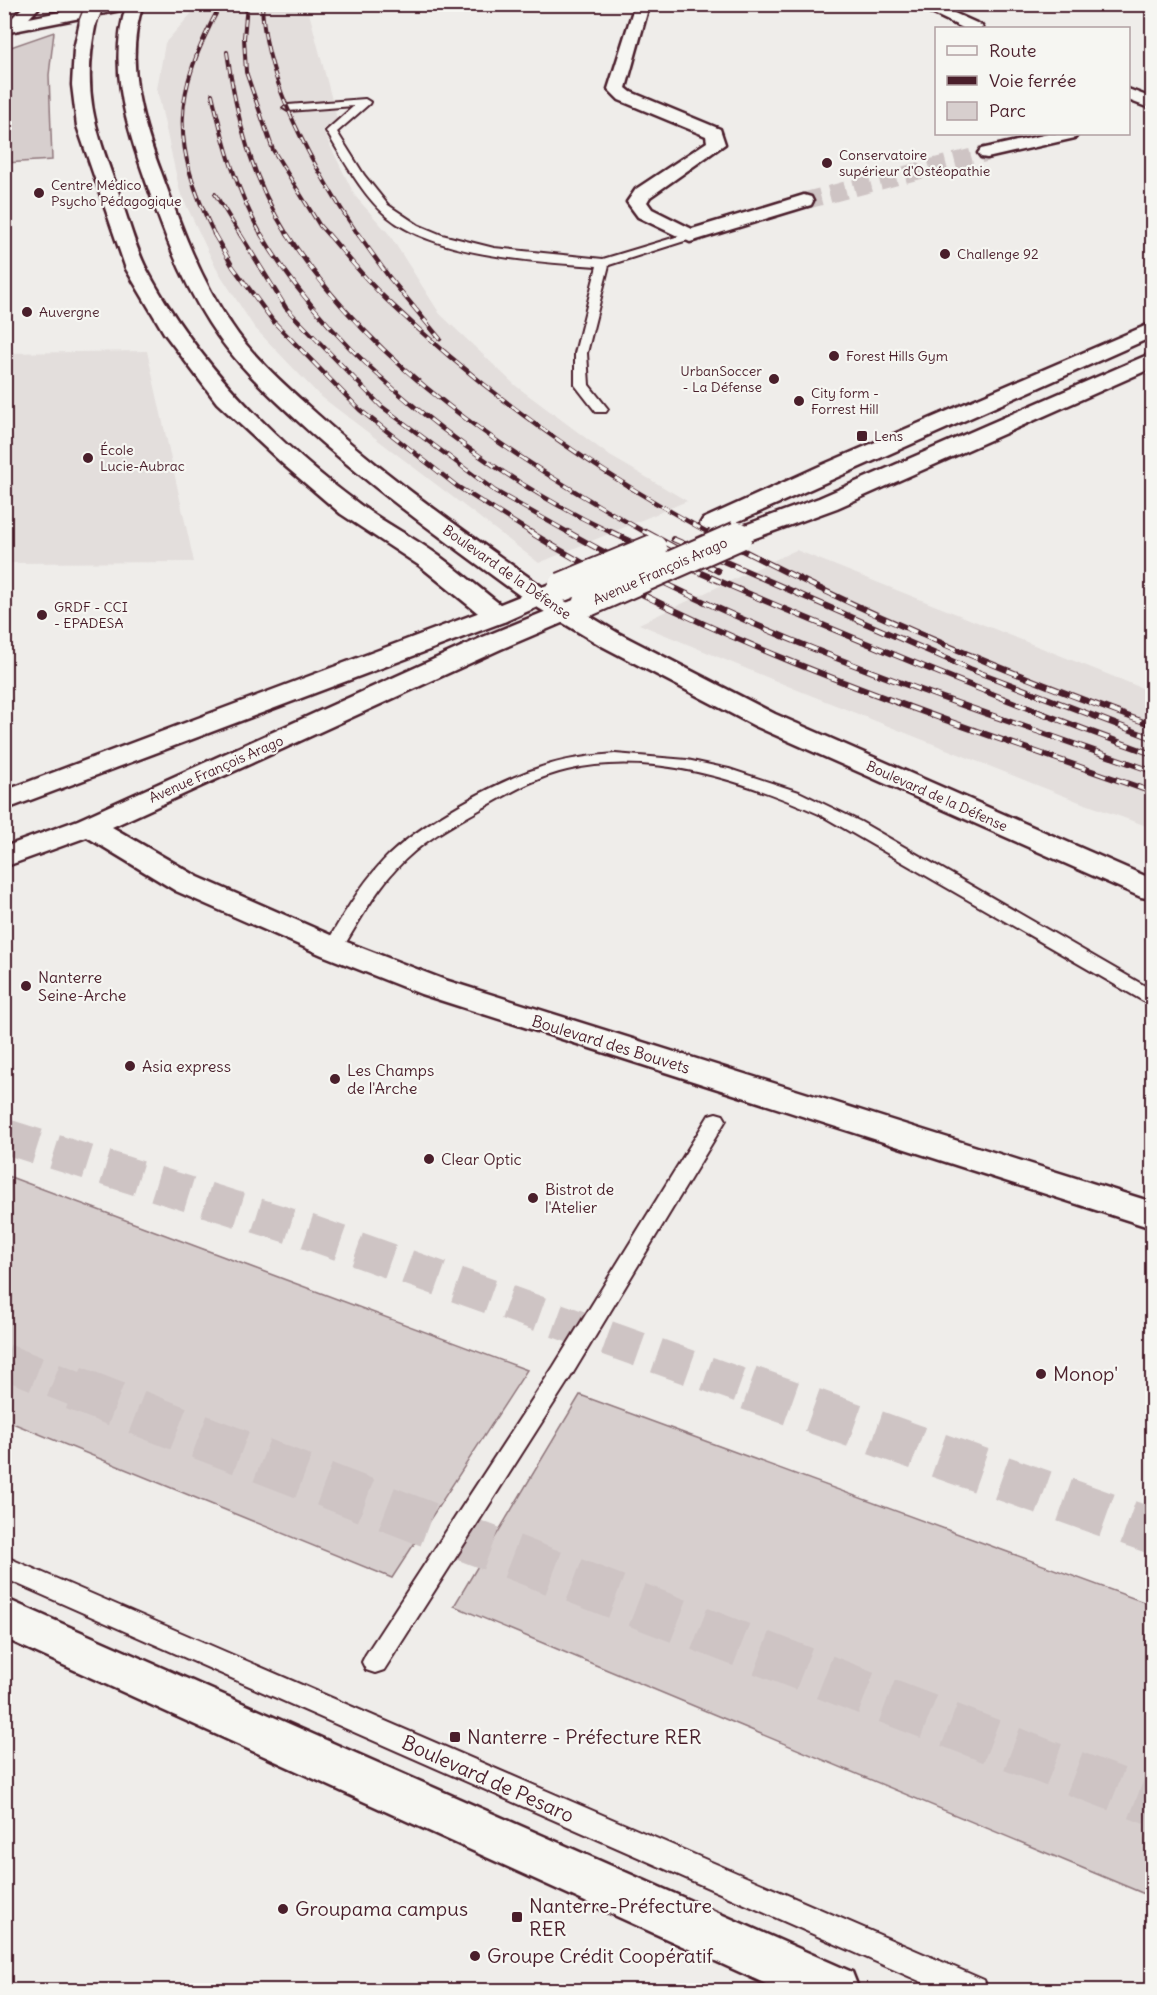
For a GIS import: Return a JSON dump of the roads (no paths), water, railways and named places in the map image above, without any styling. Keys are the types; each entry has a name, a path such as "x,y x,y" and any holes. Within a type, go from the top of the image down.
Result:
{"main road":[{"path":"6,28 35,4"},
{"path":"646,4 640,6 617,89 625,96 714,133 716,144 643,193 637,202 645,213 690,236 804,201"},
{"path":"920,4 973,27"},
{"path":"6,28 130,8"},
{"name":"Boulevard de la Défense","path":"130,8 127,52 128,85 141,144 194,279 221,326 269,382 327,436 391,489 563,600 619,644 765,720 1152,890"},
{"path":"91,13 82,49 80,85 86,126 136,269 175,333 225,398 299,466 351,509 429,561 497,615"},
{"path":"1130,95 1152,104"},
{"path":"987,153 1065,135"},
{"name":"Avenue François Arago","path":"4,858 89,826 481,648 563,600 712,524 1152,329"},
{"name":"Avenue François Arago","path":"4,801 497,615 563,600 828,503 1148,365"},
{"name":"Boulevard des Bouvets","path":"89,826 187,884 333,948 433,987 1152,1215"},
{"path":"4,1617 834,1990"}],"lane":[{"path":"288,108 365,102 331,131 373,195 395,216 416,228 443,238 506,252 604,263 690,236"},
{"path":"601,409 582,385 581,354 604,263"},
{"path":"333,948 385,870 412,844 437,826 508,786 540,774 579,763 642,761 695,767 748,778 789,794 854,825 999,912 1152,998"},
{"path":"375,1662 562,1372 716,1120"},
{"name":"Boulevard de Pesaro","path":"4,1566 973,1990"}],"tunnel":[{"path":"804,201 987,153"},
{"path":"4,1136 303,1230 753,1390"},
{"path":"4,1361 78,1390"},
{"path":"74,1388 1152,1803"},
{"path":"749,1388 1152,1531"}],"railway":[{"path":"214,235 190,173 184,145 183,119 193,65 221,4"},
{"path":"247,4 244,38 246,72 273,150 320,226 329,236"},
{"path":"262,4 265,34 282,95 310,155 359,236"},
{"path":"227,52 235,100 247,147 275,215 288,236"},
{"path":"212,94 232,167 245,202 262,236"},
{"path":"215,194 241,236"},
{"path":"240,234 286,308 381,406 495,491 571,534"},
{"path":"261,234 292,281 329,325 371,368 416,408 464,445 514,479 614,534"},
{"path":"287,234 322,283 361,328 449,406 545,473 648,534"},
{"path":"328,234 386,299 461,366 500,397 624,484 711,534"},
{"path":"358,234 389,277 440,339"},
{"path":"214,235 233,267 273,321 360,410 458,487 533,534"},
{"path":"530,532 602,574 678,612 755,646 914,709 1152,792"},
{"path":"568,532 638,570 781,636 928,693 1152,771"},
{"path":"611,532 666,558 914,663 1152,754"},
{"path":"646,532 718,571"},
{"path":"708,532 816,587 926,637 1152,725"},
{"path":"673,539 970,669 1152,738"}],"place":[{"name":"Conservatoire supérieur d'Ostéopathie","path":"827,163"},
{"name":"Centre Médico Psycho Pédagogique","path":"39,193"},
{"name":"Challenge 92","path":"945,254"},
{"name":"Auvergne","path":"27,312"},
{"name":"Forest Hills Gym","path":"834,356"},
{"name":"UrbanSoccer - La Défense","path":"774,379"},
{"name":"City form - Forrest Hill","path":"799,401"},
{"name":"Lens","path":"862,436"},
{"name":"École Lucie-Aubrac","path":"88,458"},
{"name":"GRDF - CCI - EPADESA","path":"42,615"},
{"name":"Nanterre Seine-Arche","path":"26,986"},
{"name":"Asia express","path":"130,1066"},
{"name":"Les Champs de l'Arche","path":"335,1079"},
{"name":"Clear Optic","path":"429,1159"},
{"name":"Bistrot de l'Atelier","path":"533,1198"},
{"name":"Monop'","path":"1041,1374"},
{"name":"Nanterre - Préfecture RER","path":"455,1737"},
{"name":"Groupama campus","path":"283,1909"},
{"name":"Nanterre-Préfecture RER","path":"517,1917"},
{"name":"Groupe Crédit Coopératif","path":"475,1956"}]}
